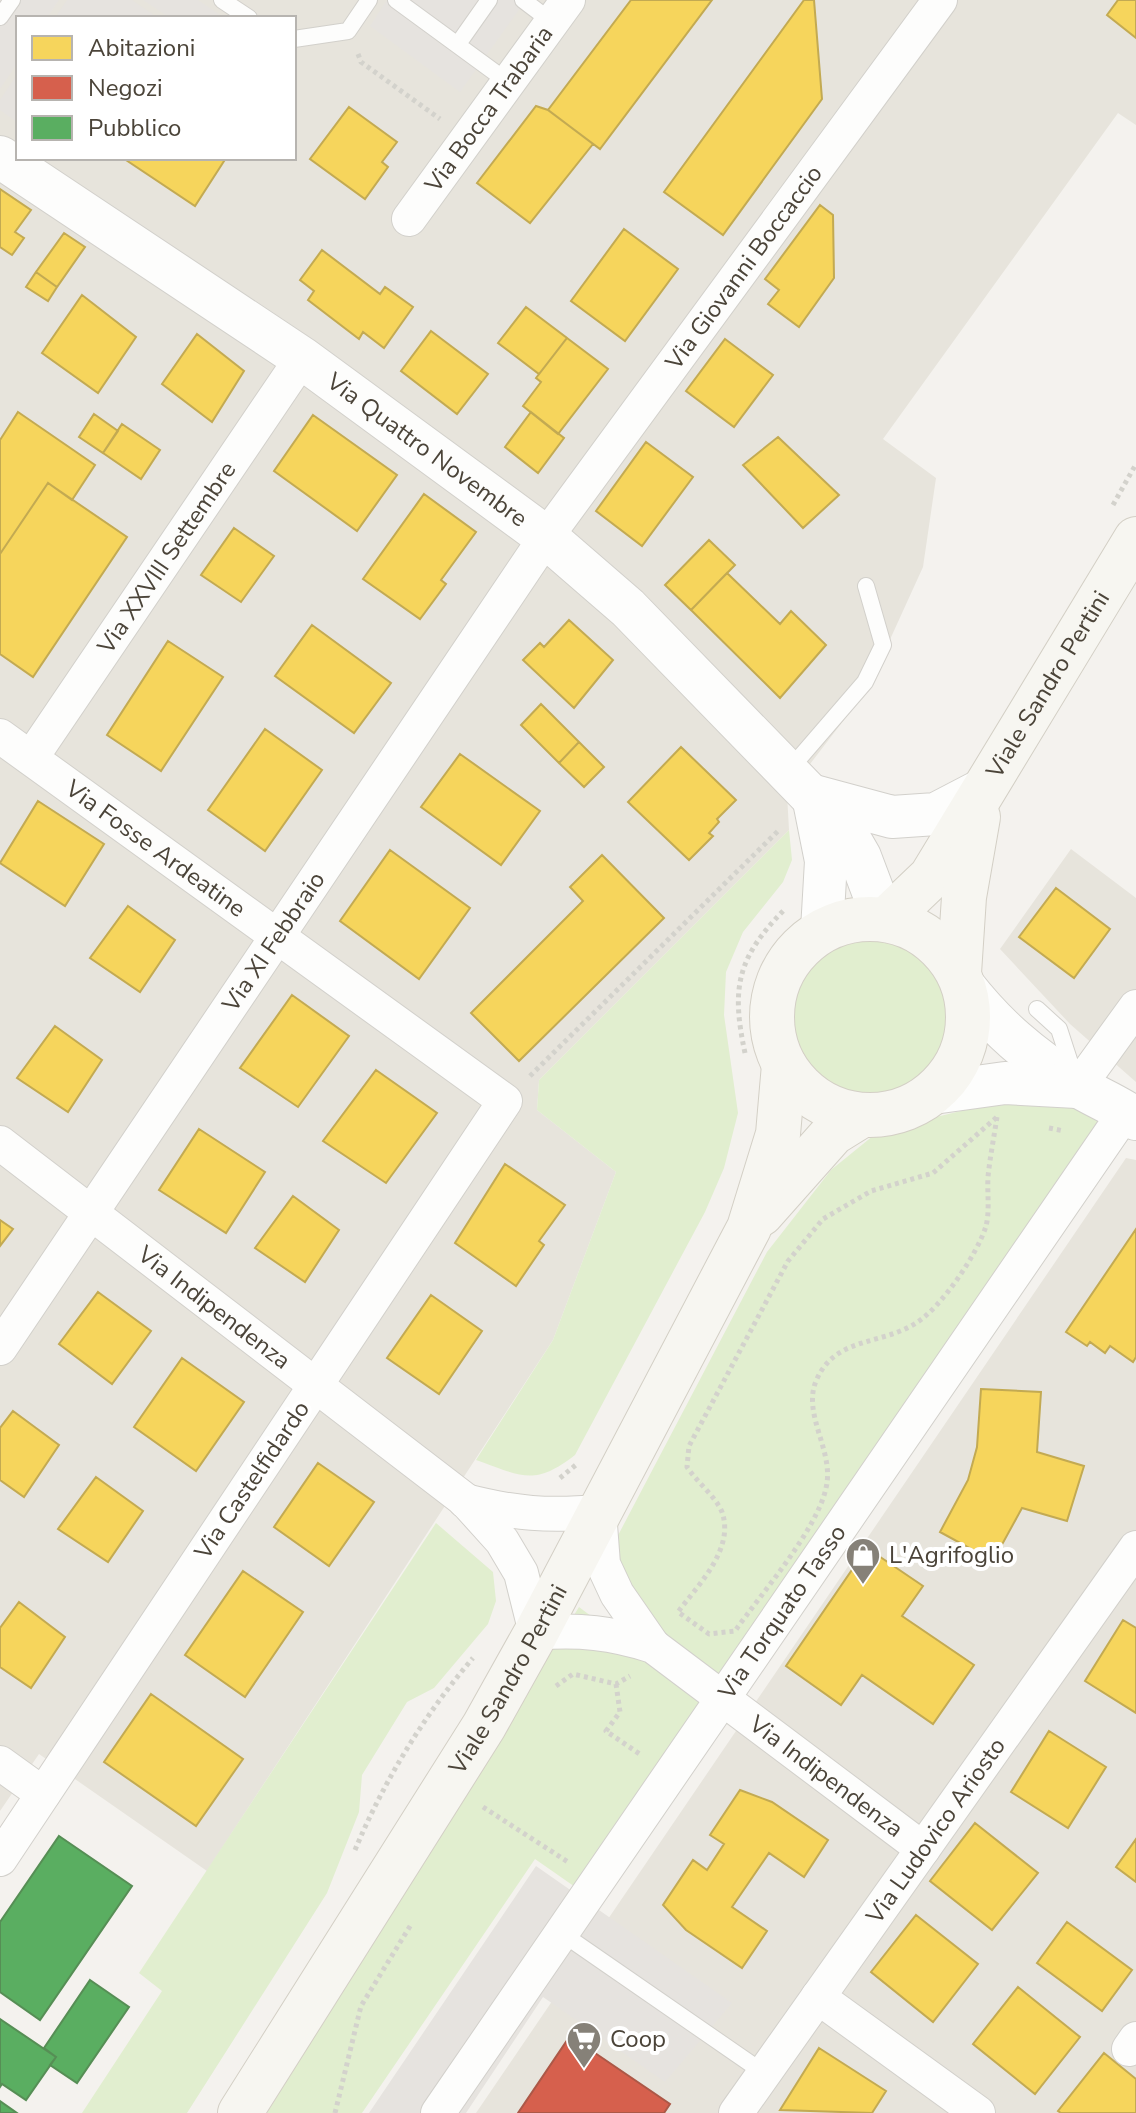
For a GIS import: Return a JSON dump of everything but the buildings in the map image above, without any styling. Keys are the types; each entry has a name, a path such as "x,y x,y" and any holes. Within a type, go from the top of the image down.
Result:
{"main road":[{"name":"Viale Sandro Pertini","path":"885,919 931,877 984,789 1120,529"},
{"name":"Viale Sandro Pertini","path":"764,1060 831,1107 862,1115 900,1111 933,1093 953,1071 965,1044 969,1015 961,980 964,897 984,789"},
{"name":"Viale Sandro Pertini","path":"240,2113 484,1726 749,1228 778,1134 764,1060 773,1028 776,989 786,965 802,945 806,917 885,919 917,929 941,948 961,980"},
{"name":"Viale Sandro Pertini","path":"749,1228 833,1133 862,1115"}],"street":[{"name":"Via Giovanni Boccaccio","path":"546,537 940,0"},
{"name":"Via Bocca Trabaria","path":"409,219 560,11"},
{"name":"Via Quattro Novembre","path":"0,157 302,358 546,537 628,608 801,783 853,844 885,919"},
{"name":"Via XXVIII Settembre","path":"31,758 302,358"},
{"name":"Via XI Febbraio","path":"0,1348 546,537"},
{"name":"Via Fosse Ardeatine","path":"0,736 505,1101"},
{"path":"801,783 892,817 936,814 984,789"},
{"path":"801,783 826,861 806,917"},
{"path":"961,980 992,1021 1017,1045 1078,1087 1131,1115"},
{"path":"1078,1087 1136,1007"},
{"path":"933,1093 1005,1083 1078,1087"},
{"name":"Via Castelfidardo","path":"0,1859 505,1101"},
{"name":"Via Torquato Tasso","path":"438,2113 721,1698 1131,1115"},
{"name":"Via Indipendenza","path":"0,1143 465,1500 502,1541 521,1573 536,1633 574,1630 617,1634 653,1646"},
{"name":"Via Indipendenza","path":"465,1500 514,1514 549,1516 599,1512 603,1564 617,1594 653,1646 923,1849"},
{"name":"Via Ludovico Ariosto","path":"736,2113 1136,1548"},
{"path":"0,1763 43,1794"},
{"path":"818,1997 978,2113"}],"lane":[{"path":"0,17 12,0"},
{"path":"222,0 246,16"},
{"path":"296,39 348,31 369,0"},
{"path":"396,0 508,82"},
{"path":"458,44 489,0"},
{"path":"523,0 560,11"},
{"path":"801,783 865,682 883,645 866,586"},
{"path":"1037,1009 1059,1029 1078,1087"},
{"path":"560,1932 764,2073"}],"path":[{"path":"348,31 361,62 467,139"},
{"path":"1120,529 1136,464"},
{"path":"505,1101 801,783"},
{"path":"764,1060 736,1012 741,975 755,939 806,917"},
{"path":"997,1117 989,1172 987,1223 978,1247 940,1300 918,1323 891,1335 851,1344 828,1360 814,1384 814,1411 828,1458 827,1488 814,1518 735,1631 709,1634 678,1612 716,1560 725,1533 721,1510 687,1467 689,1446 788,1261 823,1219 871,1191 933,1173 997,1117"},
{"path":"555,1482 582,1459"},
{"path":"349,1864 372,1808 424,1722 439,1698 477,1653"},
{"path":"550,1696 558,1684 573,1674 616,1684 632,1675 641,1685"},
{"path":"616,1684 620,1712 606,1731 640,1756"},
{"path":"632,1768 647,1748"},
{"path":"475,1820 490,1795"},
{"path":"483,1807 566,1864 575,1852"},
{"path":"335,2113 361,2006 418,1913"}],"shaded area":[{"path":"0,0 1136,0 1136,125 1118,113 883,439 936,478 923,567 867,690 787,794 789,830 539,1080 537,1110 616,1172 553,1340 207,1871 39,1754 0,1811"},
{"path":"0,0 59,0 48,16 16,16 16,65 0,89"},
{"path":"67,0 132,0 153,14 152,16 56,16"},
{"path":"143,0 198,0 222,16 167,16"},
{"path":"387,0 526,0 460,92 370,26"},
{"path":"16,76 16,122 0,110 0,100"},
{"path":"1071,849 1136,898 1136,1082 1070,1024 1000,949"},
{"path":"1126,1158 1136,1160 1136,2113 476,2113"},
{"path":"536,1866 732,2003 665,2082 543,1997 466,2113 369,2113"}],"green space":[{"path":"789,830 792,860 783,882 743,932 726,972 724,1015 738,1113 724,1168 705,1212 575,1455 549,1472 527,1476 476,1460 553,1340 616,1172 537,1110 539,1080"},
{"path":"870,938 901,944 926,962 944,987 950,1018 944,1049 926,1074 901,1092 870,1098 839,1092 814,1074 796,1049 790,1018 796,987 814,962 839,944"},
{"path":"1073,1104 1102,1122 722,1677 594,1581 767,1252 831,1170 879,1131 973,1108"},
{"path":"436,1523 493,1572 496,1601 488,1624 434,1688 407,1702 362,1775 359,1812 327,1893 187,2113 82,2113 162,1991 139,1973"},
{"path":"579,1607 705,1702 578,1889 535,1859 362,2113 267,2113"}],"place":[{"name":"L'Agrifoglio","path":"863,1586"},
{"name":"Coop","path":"584,2070"}]}
